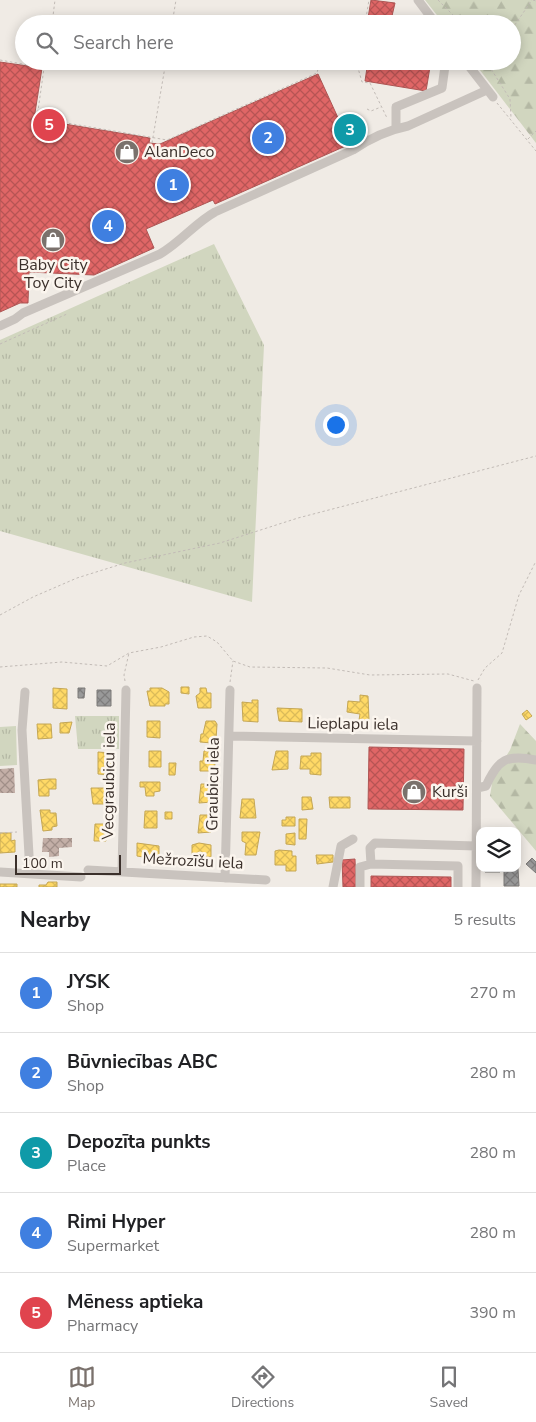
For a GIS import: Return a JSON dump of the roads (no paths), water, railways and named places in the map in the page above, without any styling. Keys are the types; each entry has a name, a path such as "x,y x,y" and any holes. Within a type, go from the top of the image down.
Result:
{"street":[{"path":"418,0 429,15"},
{"path":"394,129 396,107 442,88 444,70"},
{"path":"472,70 493,98"},
{"path":"0,326 41,305 160,254 179,241 205,217 353,150 363,143 394,129 408,126 487,90"},
{"path":"476,827 477,688"},
{"name":"Vecgraubicu iela","path":"122,872 126,690"},
{"name":"Graubicu iela","path":"225,878 230,690"},
{"path":"25,692 22,730 30,872"},
{"name":"Lieplapu iela","path":"229,736 477,742"},
{"path":"477,788 486,786 492,771 502,760 518,756 536,760"},
{"path":"333,887 341,846 353,839"},
{"path":"371,864 370,848 375,843 476,846"},
{"path":"360,887 360,867 371,864 458,866 458,887"},
{"name":"Mežrozīšu iela","path":"0,872 122,872 266,880"},
{"path":"476,872 476,887"}],"place":[{"name":"Mēness aptieka","path":"49,125"},
{"name":"Depozīta punkts","path":"350,130"},
{"name":"Būvniecības ABC","path":"268,138"},
{"name":"AlanDeco","path":"127,152"},
{"name":"JYSK","path":"173,185"},
{"name":"Rimi Hyper","path":"108,226"},
{"name":"Baby City Toy City","path":"53,240"},
{"name":"Kurši","path":"414,792"}]}
